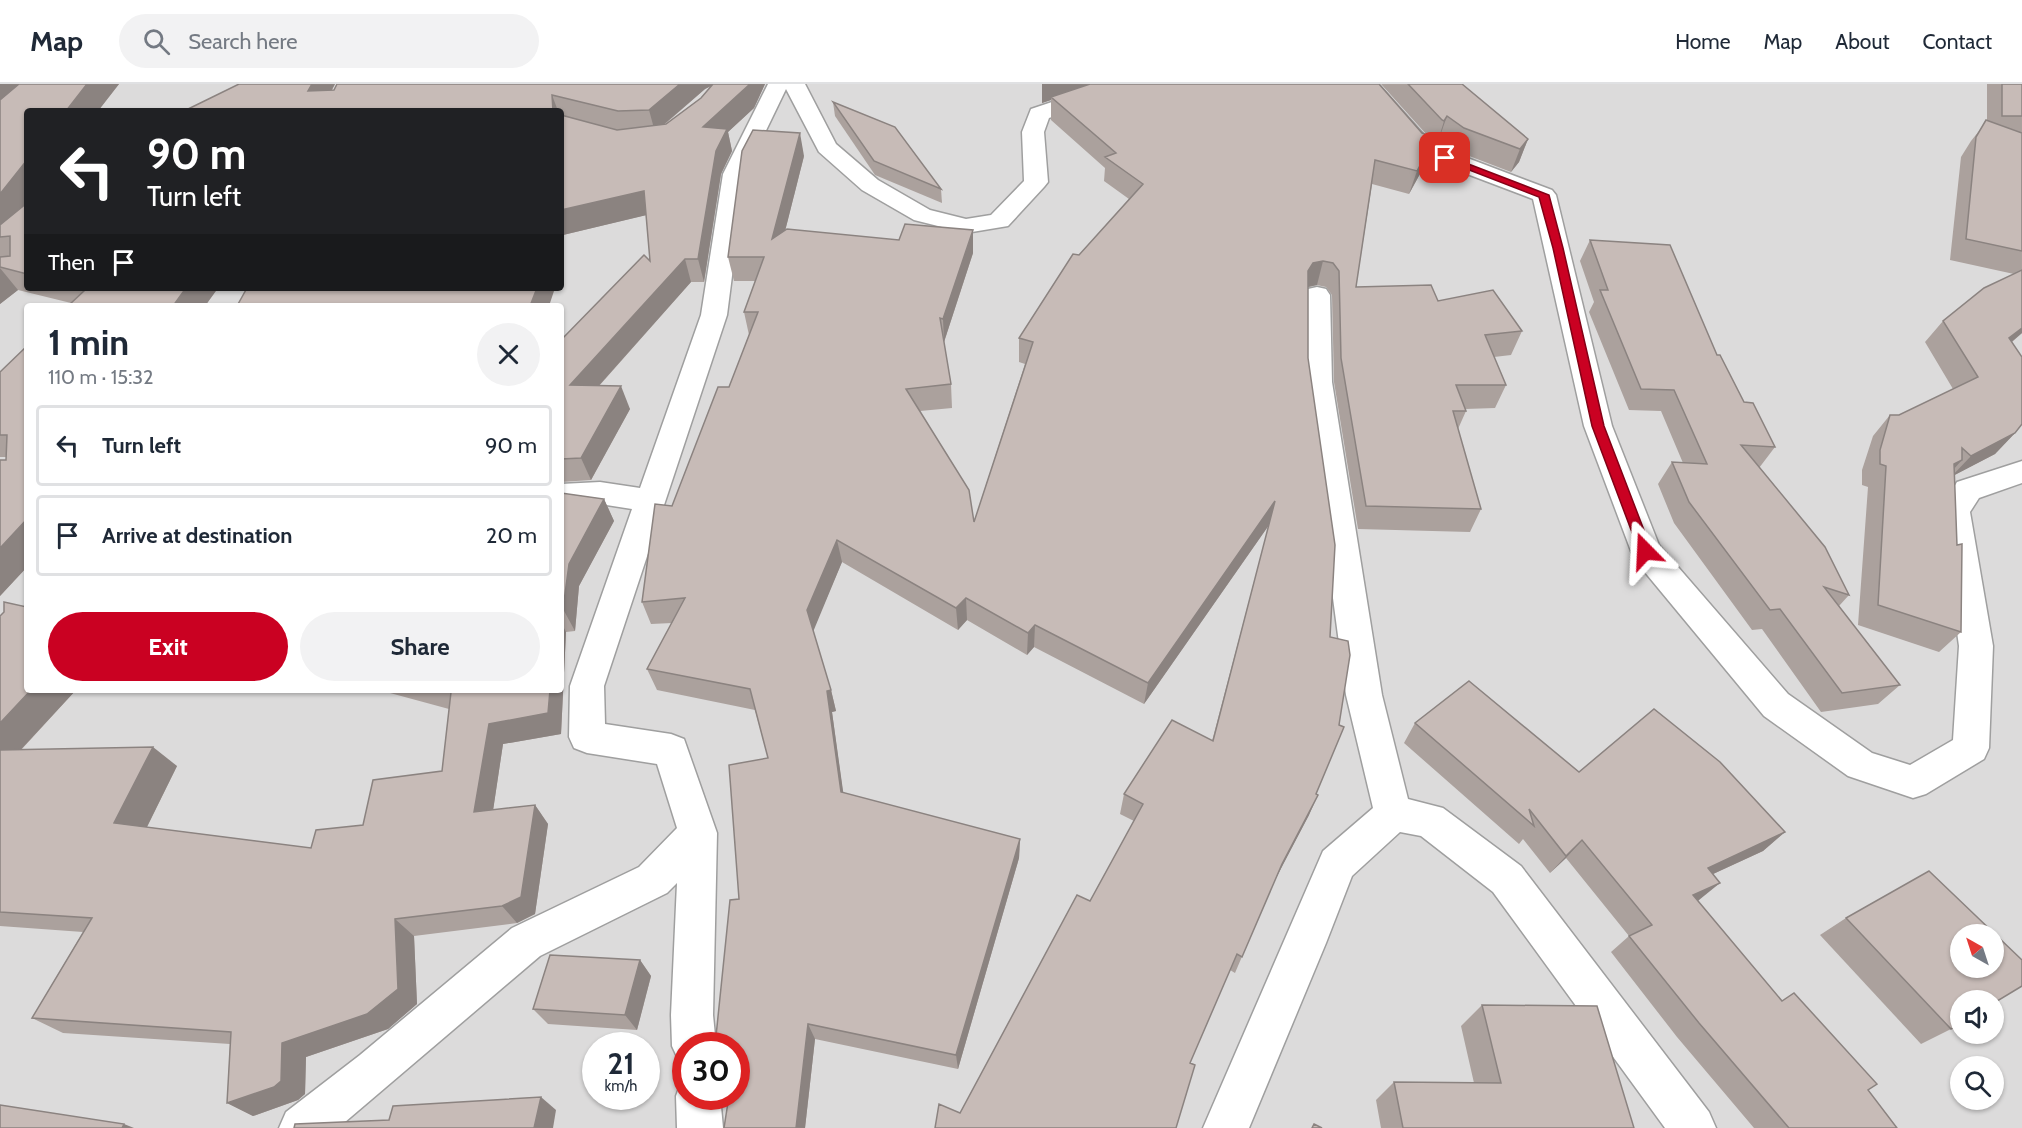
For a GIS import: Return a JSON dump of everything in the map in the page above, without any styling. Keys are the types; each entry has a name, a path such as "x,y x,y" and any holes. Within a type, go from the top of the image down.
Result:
{"street":[{"path":"693,1032 698,833 671,750 587,737 587,686 714,315 734,174 778,84"},
{"path":"792,84 795,85 826,147 870,185 922,215 966,226 999,221 1036,182 1033,132 1039,114 1082,99 1158,84"},
{"path":"1367,84 1425,150 1544,195 1598,426 1645,551 1776,705 1861,765 1913,782 1971,747 1976,646 1955,512 1968,490 2022,472"},
{"path":"1317,295 1318,382 1364,695 1393,814"},
{"path":"564,495 600,493 651,501"},
{"path":"1226,1128 1306,943 1337,864 1393,814"},
{"path":"1393,814 1430,820 1507,879 1693,1128"},
{"path":"302,1128 375,1070 526,942 653,880 698,833"},
{"path":"699,1110 700,1128"}],"shaded area":[{"path":"0,84 2022,84 2022,1128 0,1128"}],"building":[{"path":"19,84 87,84 68,108 24,108 24,164 0,194 0,100"},
{"path":"239,84 312,84 308,91 334,90 337,84 680,84 649,110 618,111 552,95 553,108 190,108"},
{"path":"713,84 750,84 703,127 727,129 716,151 698,259 685,259 570,385 621,386 581,458 564,459 564,337 644,255 650,261 644,191 564,209 564,116 617,130 666,124 701,98"},
{"path":"1090,84 1379,84 1422,133 1435,138 1417,171 1375,160 1356,287 1431,285 1438,301 1493,290 1522,331 1485,335 1506,385 1456,385 1466,411 1453,411 1481,509 1366,506 1341,358 1339,271 1333,263 1323,261 1313,263 1308,271 1308,358 1335,545 1330,637 1348,641 1350,655 1339,725 1344,727 1316,794 1318,795 1282,864 1242,957 1237,954 1190,1063 1195,1065 1176,1128 935,1128 939,1104 960,1113 1077,895 1090,901 1143,804 1124,794 1172,720 1213,741 1275,501 1148,683 1035,625 1028,633 966,598 956,608 837,540 807,610 831,690 827,691 841,792 1020,839 956,1055 808,1024 796,1128 724,1128 727,1110 750,1110 750,1032 716,1032 730,900 739,899 729,765 768,758 750,689 647,669 685,598 642,602 655,504 672,506 718,387 729,387 758,312 744,312 764,257 728,257 742,151 753,130 800,133 772,239 787,229 899,240 905,224 973,230 943,319 940,318 951,384 906,389 969,490 974,522 1033,342 1019,338 1073,254 1079,255 1143,184 1105,157 1116,153 1051,97"},
{"path":"1408,84 1462,84 1528,139 1520,149 1464,128 1447,116 1444,121"},
{"path":"2002,84 2022,84 2022,116 2002,116"},
{"path":"833,102 895,127 941,189 874,161"},
{"path":"1986,120 2022,133 2022,251 1966,239 1976,137"},
{"path":"24,205 24,273 0,267 0,257 10,256 10,236 0,237 0,225"},
{"path":"1590,240 1670,245 1717,355 1720,355 1744,402 1753,403 1775,447 1741,445 1825,547 1849,595 1824,587 1900,685 1842,693 1780,609 1770,610 1689,502 1672,462 1707,464 1674,390 1641,389 1600,290 1608,290"},
{"path":"2022,270 2022,328 2009,338 2022,357 2022,424 2015,433 1971,456 1962,448 1962,460 1954,464 1957,545 1962,544 1961,632 1878,605 1886,466 1880,464 1880,450 1890,415 1899,415 1978,377 1943,321 1984,288"},
{"path":"84,291 184,291 175,303 71,303"},
{"path":"245,291 536,291 531,303 239,303"},
{"path":"24,349 24,522 0,548 0,460 6,460 7,435 0,435 0,372"},
{"path":"564,493 604,499 569,564 564,602"},
{"path":"4,602 24,606 24,693 28,693 0,723 0,616 4,612"},
{"path":"1469,681 1579,772 1654,709 1720,762 1785,832 1708,868 1720,883 1693,895 1782,1001 1794,993 1877,1084 1868,1090 1897,1128 1789,1128 1699,1023 1629,936 1652,925 1582,840 1566,856 1529,809 1534,826 1415,723"},
{"path":"451,693 550,693 548,713 489,724 474,812 535,805 521,897 502,906 395,919 398,989 367,1014 282,1043 281,1081 274,1087 227,1103 231,1032 32,1018 92,918 0,912 0,750 153,747 114,823 311,848 316,830 363,825 373,780 442,771"},
{"path":"1929,871 1984,924 1950,924 1950,978 2004,978 2004,943 2022,960 2022,986 2004,997 2004,990 1950,990 1950,1028 1846,918"},
{"path":"550,955 640,960 625,1015 533,1009"},
{"path":"1482,1005 1597,1006 1634,1128 1403,1128 1394,1082 1501,1083"},
{"path":"541,1097 534,1128 294,1128 295,1124 389,1120 393,1106"},
{"path":"0,1105 124,1124 122,1128 0,1128"}],"route":[{"path":"1445,158 1544,195 1598,426 1645,551"}]}
